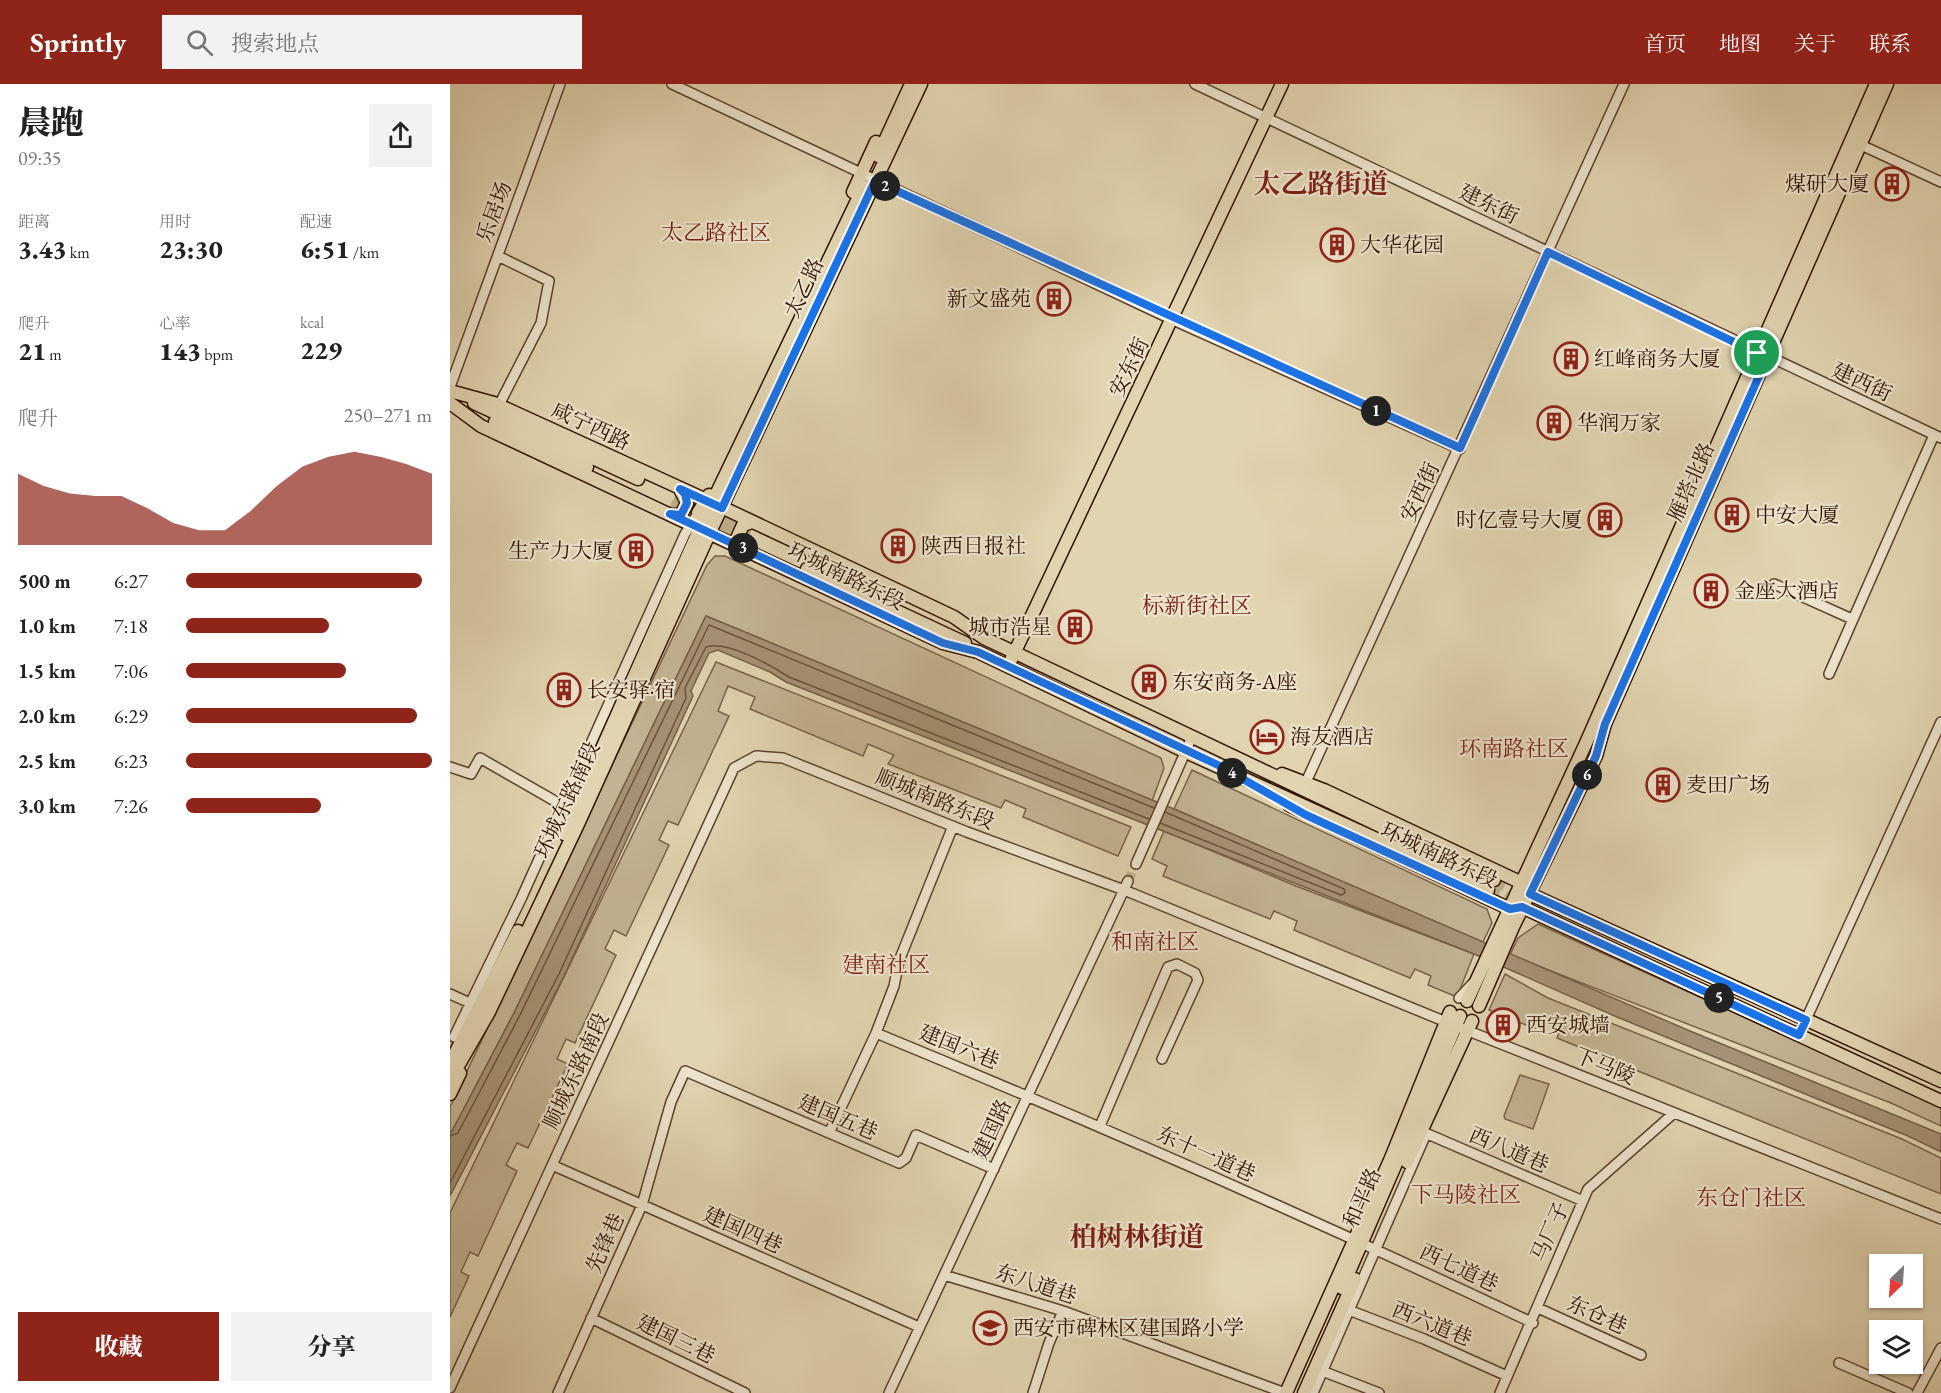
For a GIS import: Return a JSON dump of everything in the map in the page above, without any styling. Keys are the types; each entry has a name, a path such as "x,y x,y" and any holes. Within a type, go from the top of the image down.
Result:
{"main road":[{"path":"872,180 903,84"},
{"name":"太乙路","path":"872,180 911,84"},
{"name":"太乙路","path":"714,503 921,84"},
{"path":"700,524 714,503 872,180 930,84"},
{"name":"安东街","path":"1007,666 1173,320 1282,84"},
{"name":"雁塔北路","path":"1530,894 1596,756 1605,724 1876,84"},
{"name":"雁塔北路","path":"1516,908 1522,883 1887,84"},
{"name":"咸宁西路","path":"450,387 673,501"},
{"name":"咸宁西路","path":"450,387 496,404 673,501 700,524"},
{"name":"咸宁西路","path":"450,402 481,426 673,501 714,503"},
{"name":"咸宁西路","path":"450,402 673,501"},
{"path":"700,524 714,503"},
{"name":"环城南路东段","path":"714,503 748,536 943,643 978,652 1186,752 1306,782 1522,883 1530,894 1941,1082"},
{"name":"环城南路东段","path":"700,524 748,536 954,617 984,638 1191,739 1306,815 1799,1035 1941,1101"},
{"name":"环城东路南段","path":"450,1080 479,1008 534,901 700,524"},
{"name":"环城东路南段","path":"450,1063 579,822 700,524"},
{"name":"环城南路东段","path":"1222,760 1491,885"},
{"path":"1468,1002 1486,977 1516,908 1530,894"},
{"path":"452,1041 479,1008"},
{"path":"450,1094 479,1008"},
{"name":"和平路","path":"1294,1393 1424,1128 1458,1022"},
{"name":"和平路","path":"1304,1393 1319,1370 1346,1309 1366,1244 1458,1022"},
{"path":"1286,1393 1366,1244"}],"street":[{"name":"乐居场","path":"450,387 560,84"},
{"path":"672,84 1173,320 1460,448"},
{"name":"建东街","path":"1195,84 1762,355"},
{"name":"安西街","path":"1306,782 1624,84"},
{"path":"1861,145 1941,182"},
{"path":"496,404 541,323 549,281 498,256"},
{"name":"建西街","path":"1762,355 1938,436"},
{"path":"450,410 481,426"},
{"path":"1829,674 1852,619 1938,436"},
{"path":"450,993 479,1008 521,899 562,806 700,524"},
{"path":"1774,584 1852,619"},
{"path":"1799,1035 1941,722"},
{"path":"1136,864 1191,739"},
{"name":"顺城南路东段","path":"734,768 756,756 783,758 953,826 1126,885"},
{"path":"450,767 471,774 480,758 574,812"},
{"name":"顺城东路南段","path":"450,1388 734,768"},
{"path":"830,1131 876,1033 894,986 898,960 953,826"},
{"name":"下马陵","path":"1126,885 1674,1113 1941,1219"},
{"name":"建国路","path":"889,1393 1126,885"},
{"path":"1100,1126 1168,967 1177,964 1196,973 1198,980 1162,1059"},
{"path":"1468,1002 1486,977"},
{"name":"建国六巷","path":"876,1033 1028,1095"},
{"name":"建国五巷","path":"671,1102 685,1071 830,1131 899,1163 906,1158 916,1135 993,1169"},
{"name":"东十一道巷","path":"1028,1095 1366,1244"},
{"name":"先锋巷","path":"558,1393 642,1205 671,1102"},
{"name":"马厂子","path":"1500,1393 1533,1323 1588,1190 1674,1113"},
{"name":"西八道巷","path":"1424,1128 1583,1201"},
{"name":"建国四巷","path":"552,1165 919,1327"},
{"name":"西七道巷","path":"1366,1244 1533,1323"},
{"name":"东八道巷","path":"944,1275 1063,1311 1286,1393"},
{"name":"东仓巷","path":"1538,1308 1641,1355"},
{"name":"西六道巷","path":"1346,1309 1424,1339 1507,1376"},
{"path":"1033,1393 1049,1343 1063,1311"},
{"name":"建国三巷","path":"591,1318 745,1393"},
{"path":"1917,1393 1941,1348"},
{"path":"1839,1363 1908,1393"},
{"path":"1313,1393 1319,1370 1379,1393"},
{"path":"450,1388 460,1393"}],"shaded area":[{"path":"715,556 725,556 1161,758 1164,768 1152,801 706,616 514,1013 450,1135 450,1107 707,565"},
{"path":"716,662 1131,827 1118,856 1023,817 1026,809 1005,800 1001,808 888,764 894,755 868,744 863,756 750,709 755,697 728,686 718,711 729,716 678,825 668,821 659,840 669,845 626,936 614,930 605,949 616,955 575,1043 566,1039 557,1059 568,1064 528,1148 517,1143 506,1165 517,1171 478,1256 470,1252 461,1272 469,1276 450,1317 450,1213"},
{"path":"1192,770 1487,909 1492,923 1483,942 1174,809"},
{"path":"1164,831 1296,886 1474,954 1457,997 1428,985 1431,976 1415,969 1410,978 1294,930 1297,921 1274,911 1270,919 1163,876 1167,866 1152,859"},
{"path":"1538,924 1941,1106 1941,1126 1891,1103 1510,955 1518,938"},
{"path":"1505,974 1548,998 1902,1139 1941,1158 1941,1194 1557,1038 1561,1028 1546,1022 1541,1031 1489,1010"},
{"path":"1520,1075 1549,1084 1533,1129 1505,1119 1504,1116"}],"water":[{"path":"706,616 1174,809 1690,1031 1941,1134 1941,1152 1908,1136 1617,1017 1474,954 786,682 770,672 718,650 709,653 691,691 693,696 564,976 450,1196 450,1135 514,1013"}],"tunnel":[{"path":"675,496 753,531"},
{"path":"670,506 748,542"},
{"path":"1128,881 1136,864"},
{"path":"1494,880 1526,895"},
{"path":"1488,890 1523,905"}],"place":[{"name":"煤研大厦","path":"1892,184"},
{"name":"大华花园","path":"1337,245"},
{"name":"新文盛苑","path":"1054,299"},
{"name":"红峰商务大厦","path":"1571,359"},
{"name":"华润万家","path":"1554,423"},
{"name":"中安大厦","path":"1732,515"},
{"name":"时亿壹号大厦","path":"1605,520"},
{"name":"陕西日报社","path":"898,546"},
{"name":"生产力大厦","path":"636,551"},
{"name":"金座大酒店","path":"1711,591"},
{"name":"城市浩星","path":"1075,627"},
{"name":"东安商务-A座","path":"1149,682"},
{"name":"长安驿·宿","path":"564,690"},
{"name":"海友酒店","path":"1267,737"},
{"name":"麦田广场","path":"1663,785"},
{"name":"西安城墙","path":"1503,1025"},
{"name":"西安市碑林区建国路小学","path":"990,1328"}],"district":[{"name":"太乙路街道","path":"1321,184"},
{"name":"太乙路社区","path":"716,232"},
{"name":"标新街社区","path":"1197,605"},
{"name":"环南路社区","path":"1514,748"},
{"name":"和南社区","path":"1155,941"},
{"name":"建南社区","path":"886,964"},
{"name":"下马陵社区","path":"1466,1194"},
{"name":"东仓门社区","path":"1751,1197"},
{"name":"柏树林街道","path":"1137,1237"}],"route":[{"path":"875,181 1173,320 1460,448 1548,252 1757,353 1767,358 1605,724 1596,756 1530,894 1806,1020 1799,1035 1522,907 1510,909 1374,847 1306,815 1220,766 1186,752 978,652 943,643 670,514 681,515 684,511 687,500 680,489 722,508 875,181"}]}
